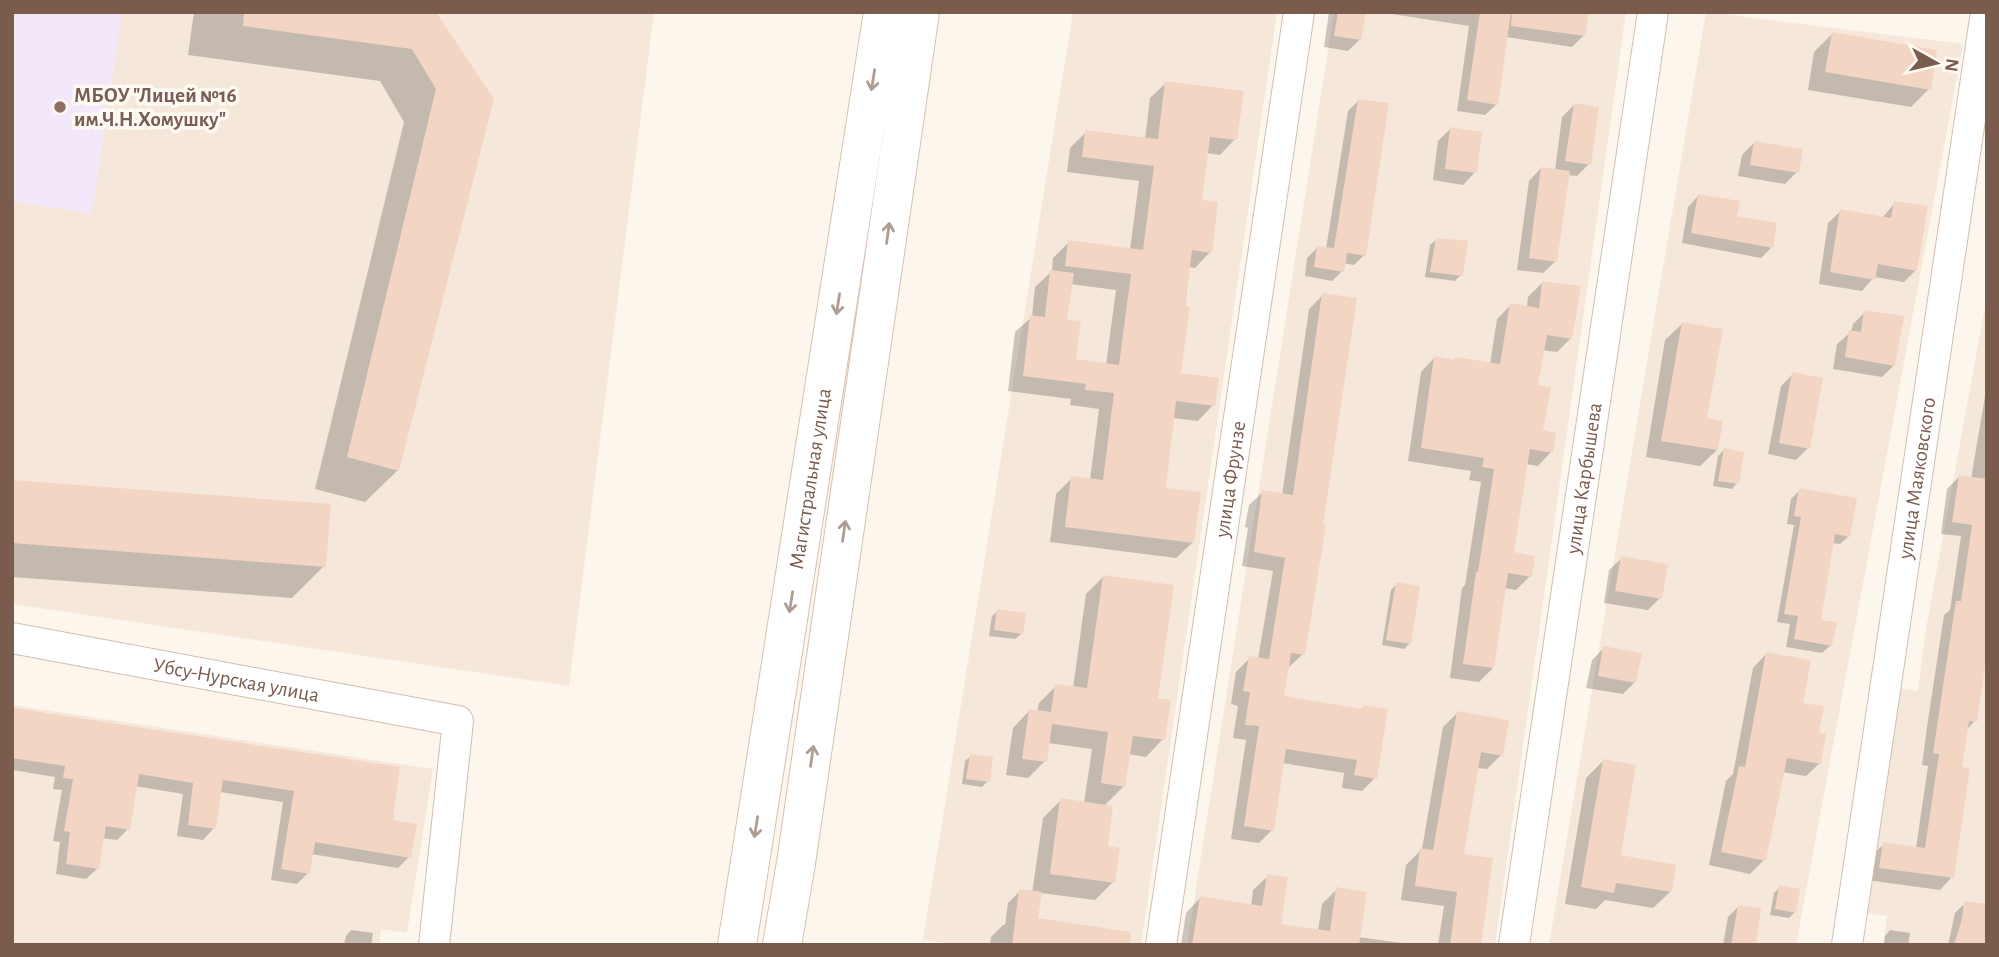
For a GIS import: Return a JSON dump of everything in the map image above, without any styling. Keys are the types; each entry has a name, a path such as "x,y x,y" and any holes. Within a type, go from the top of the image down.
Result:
{"main road":[{"name":"Магистральная улица","path":"737,945 883,12"},
{"name":"Магистральная улица","path":"782,945 920,12"}],"street":[{"name":"улица Фрунзе","path":"1161,945 1299,12"},
{"name":"улица Карбышева","path":"1514,945 1653,12"},
{"name":"улица Маяковского","path":"1847,945 1986,12"},
{"name":"Убсу-Нурская улица","path":"12,638 458,721 434,945"}],"shaded area":[{"path":"12,12 654,12 569,686 12,604"},
{"name":"МБОУ \"Лицей №16 им.Ч.Н.Хомушку\"","path":"12,12 122,12 92,213 12,202"},
{"path":"1073,12 1277,12 1141,945 961,945 923,940"},
{"path":"1334,12 1626,12 1495,945 1187,945"},
{"path":"1706,12 1963,44 1796,945 1549,945"},
{"path":"1987,296 1987,945 1883,945 1887,916 1868,913 1899,688 1918,691 1925,634"},
{"path":"12,705 433,769 407,933 381,929 379,945 12,945"}],"building":[{"path":"244,12 436,12 494,99 399,471 347,457 436,89 412,49 243,26"},
{"path":"1338,12 1366,12 1361,40 1334,36"},
{"path":"1480,12 1511,12 1498,105 1467,100"},
{"path":"1512,12 1589,12 1585,36 1511,26"},
{"path":"1832,32 1937,50 1931,90 1825,72"},
{"path":"1165,81 1244,91 1237,140 1210,137 1202,200 1218,202 1212,253 1192,250 1185,307 1190,307 1181,373 1219,378 1215,406 1176,401 1166,488 1201,492 1194,543 1065,527 1071,476 1103,480 1114,393 1085,390 1086,384 1023,376 1030,315 1045,317 1050,270 1074,273 1067,320 1081,321 1076,359 1119,365 1131,274 1065,266 1068,240 1143,250 1154,166 1082,157 1085,130 1158,139"},
{"path":"1358,99 1389,103 1366,256 1347,253 1344,272 1314,267 1317,246 1334,248"},
{"path":"1574,103 1599,107 1591,165 1565,161"},
{"path":"1450,127 1482,132 1477,173 1445,169"},
{"path":"1754,141 1803,149 1799,173 1750,165"},
{"path":"1541,167 1570,171 1557,262 1529,258"},
{"path":"1698,194 1740,201 1737,216 1777,223 1773,248 1691,233"},
{"path":"1894,201 1928,206 1917,271 1878,264 1875,280 1830,272 1840,209 1891,218"},
{"path":"1436,238 1468,241 1463,276 1430,272"},
{"path":"1542,281 1581,286 1572,339 1547,335 1538,385 1551,387 1543,430 1556,433 1553,453 1530,449 1514,552 1535,556 1532,577 1508,573 1494,668 1463,664 1494,469 1482,467 1484,458 1421,448 1434,356 1500,364 1510,303 1539,308"},
{"path":"1322,293 1357,298 1305,655 1291,653 1284,696 1362,709 1363,705 1388,709 1377,779 1354,775 1357,760 1286,749 1274,831 1244,826 1259,726 1245,725 1250,692 1243,691 1249,656 1269,659 1285,558 1254,552 1262,490 1293,495"},
{"path":"1864,310 1904,316 1895,366 1845,357 1849,330 1861,332"},
{"path":"1682,322 1723,329 1707,418 1723,421 1718,450 1661,441"},
{"path":"1792,372 1823,378 1810,449 1779,443"},
{"path":"1724,448 1744,452 1739,484 1718,481"},
{"path":"1959,475 1987,479 1987,654 1977,722 1969,721 1962,767 1970,768 1954,878 1879,868 1883,842 1925,848 1939,754 1933,753 1956,601 1961,601 1972,525 1952,522"},
{"path":"12,480 331,504 326,567 12,543"},
{"path":"1799,488 1857,498 1850,537 1835,534 1821,620 1837,622 1832,646 1794,639 1798,616 1784,614 1801,517 1794,516"},
{"path":"1621,556 1668,564 1662,599 1615,591"},
{"path":"1103,575 1174,585 1158,698 1171,700 1165,740 1133,736 1125,787 1101,783 1108,732 1052,724 1047,762 1022,759 1029,709 1051,712 1055,684 1087,688"},
{"path":"1396,582 1420,586 1411,644 1386,640"},
{"path":"997,609 1026,613 1023,634 994,630"},
{"path":"1603,646 1642,653 1636,683 1598,676"},
{"path":"1766,652 1811,660 1803,703 1824,706 1819,732 1826,734 1821,764 1787,758 1766,861 1721,852 1739,766 1745,767"},
{"path":"12,708 400,767 393,820 417,824 411,858 315,842 310,874 281,869 294,791 223,780 216,829 188,825 193,783 139,774 130,830 106,826 99,869 66,864 70,832 64,831 73,779 63,778 65,766 12,758"},
{"path":"1457,711 1509,720 1503,756 1481,752 1464,854 1493,858 1481,945 1450,945 1457,892 1415,886 1420,848 1433,850"},
{"path":"970,754 993,757 990,782 966,779"},
{"path":"1603,759 1636,765 1621,855 1676,865 1672,892 1616,883 1614,893 1581,887"},
{"path":"1060,798 1113,806 1108,846 1120,848 1115,883 1050,874"},
{"path":"1267,874 1288,877 1281,924 1330,931 1336,887 1367,892 1359,945 1192,945 1200,896 1262,906"},
{"path":"1779,885 1800,889 1796,913 1775,909"},
{"path":"1019,889 1042,892 1038,918 1131,932 1130,945 1012,945"},
{"path":"1964,901 1987,904 1987,945 1954,945"},
{"path":"1738,905 1761,908 1756,945 1731,945"}],"place":[{"name":"МБОУ \"Лицей №16 им.Ч.Н.Хомушку\"","path":"60,107"}]}
